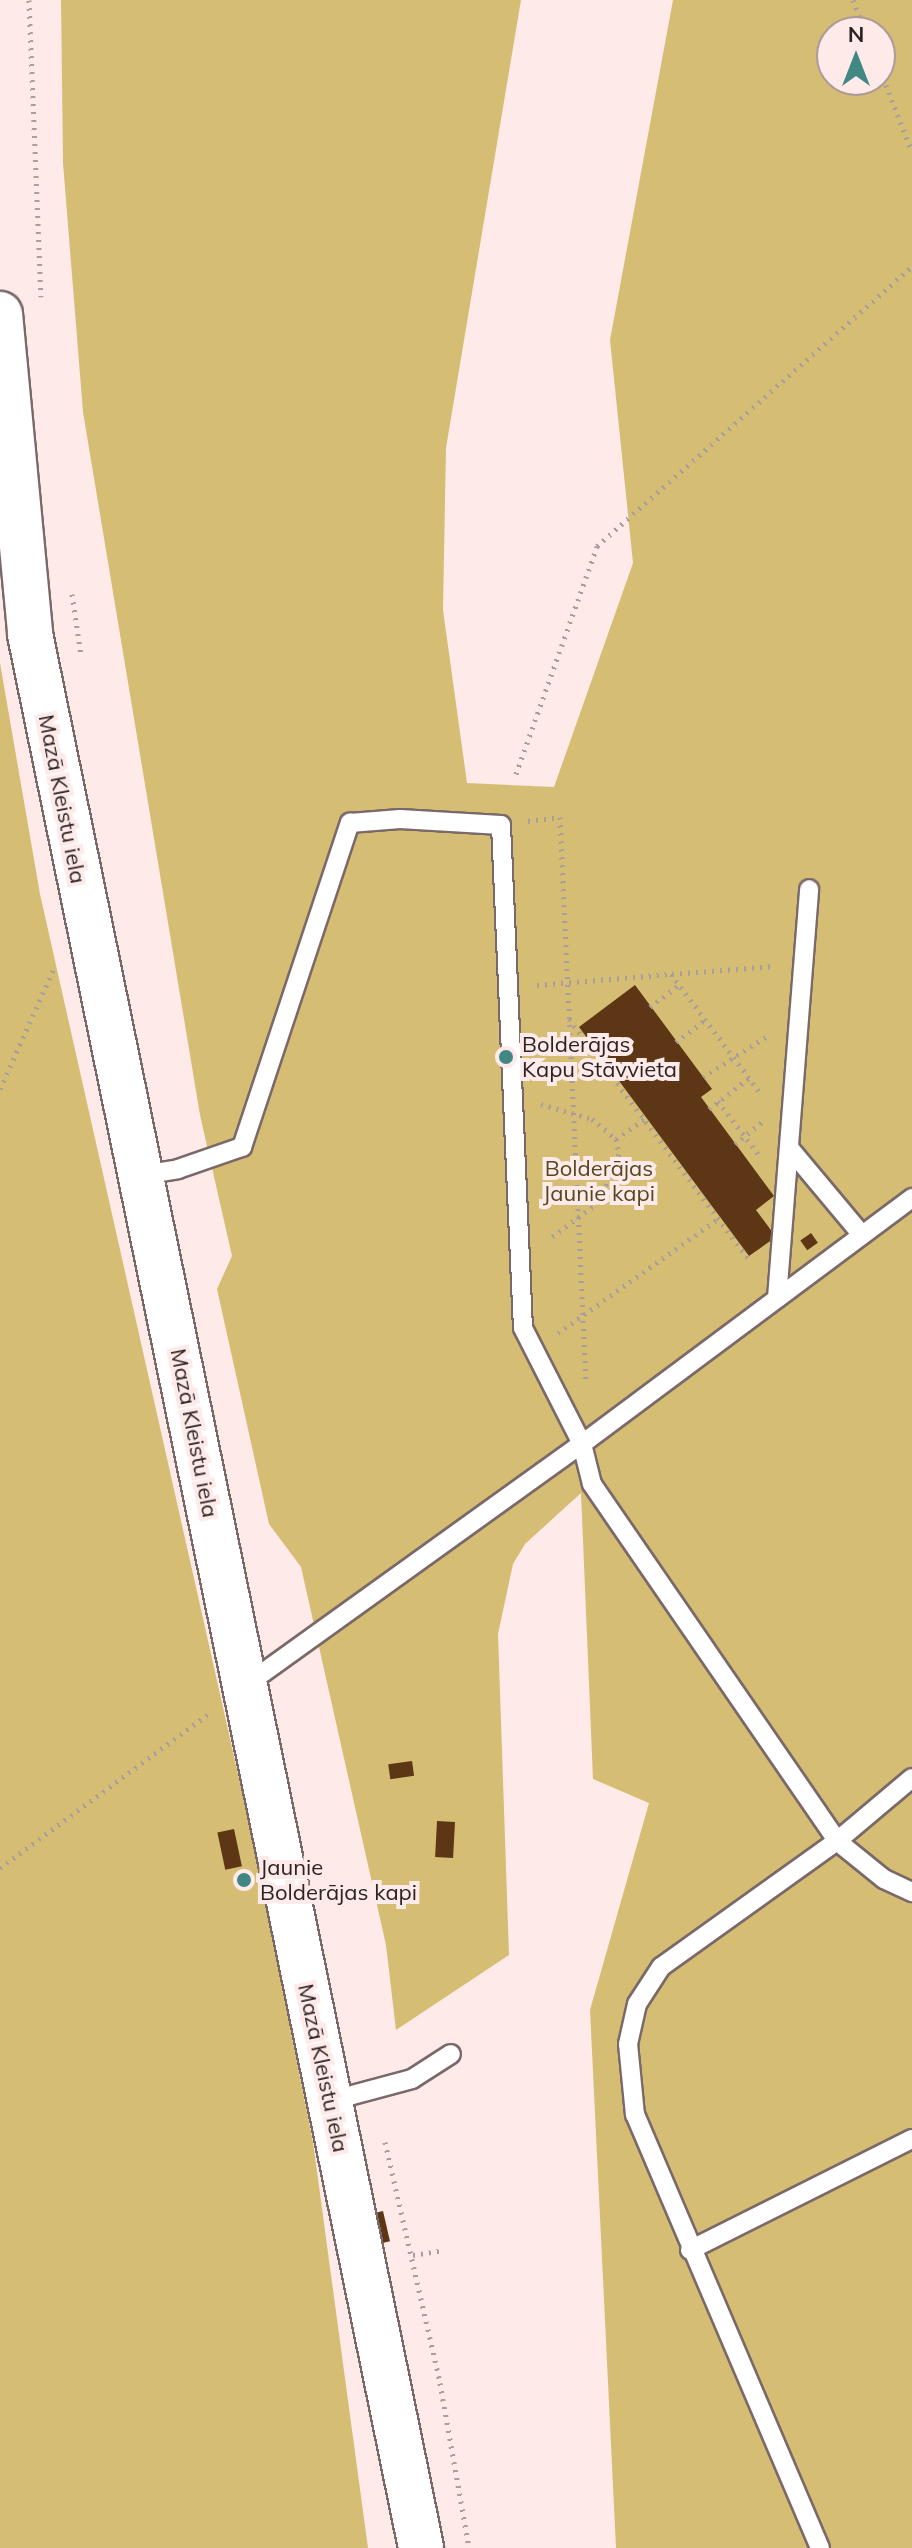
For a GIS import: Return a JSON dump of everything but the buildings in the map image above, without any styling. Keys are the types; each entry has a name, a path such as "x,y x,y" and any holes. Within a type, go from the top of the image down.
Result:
{"main road":[{"name":"Mazā Kleistu iela","path":"0,314 30,634 421,2548"}],"lane":[{"path":"142,1175 178,1169 242,1147 350,823 400,819 501,825 523,1328 582,1444 592,1484 837,1841 884,1879 912,1892"},
{"path":"777,1298 809,889"},
{"path":"790,1141 862,1235"},
{"path":"244,1687 582,1444 912,1198"},
{"path":"820,2548 690,2250 635,2115 628,2044 637,2004 661,1967 837,1841 912,1778"},
{"path":"330,2101 372,2094 412,2079 451,2054"},
{"path":"690,2250 912,2139"}],"path":[{"path":"29,0 42,307"},
{"path":"890,96 912,152"},
{"path":"516,774 597,546 912,266"},
{"path":"71,581 83,671"},
{"path":"501,825 560,817 581,1317 587,1392 634,1403"},
{"path":"0,1089 57,961"},
{"path":"508,987 804,963"},
{"path":"671,974 775,1112 790,1141"},
{"path":"650,1007 679,985"},
{"path":"568,1018 777,1298"},
{"path":"703,1077 732,1055 799,1019"},
{"path":"676,1042 705,1020"},
{"path":"709,1109 749,1078"},
{"path":"513,1097 572,1111 616,1139 619,1154 609,1185 577,1223 520,1256"},
{"path":"718,1101 768,1168"},
{"path":"735,1144 775,1112"},
{"path":"616,1139 646,1119"},
{"path":"535,1350 719,1218"},
{"path":"0,1868 244,1687"},
{"path":"372,2094 413,2255 469,2548"},
{"path":"413,2255 444,2250"}],"green space":[{"name":"Bolderājas Jaunie kapi","path":"61,0 521,0 446,448 443,610 467,783 554,787 633,563 610,340 673,0 912,0 912,2548 616,2548 590,2010 649,1803 593,1779 581,1493 525,1544 513,1564 498,1634 509,1955 396,2030 386,1945 301,1567 269,1524 217,1289 232,1256 200,1115 83,412 63,163"},
{"path":"0,663 40,894 247,1814 313,2142 368,2548 0,2548"}],"place":[{"name":"Bolderājas Kapu Stāvvieta","path":"506,1057"},
{"name":"Jaunie Bolderājas kapi","path":"244,1880"}]}
